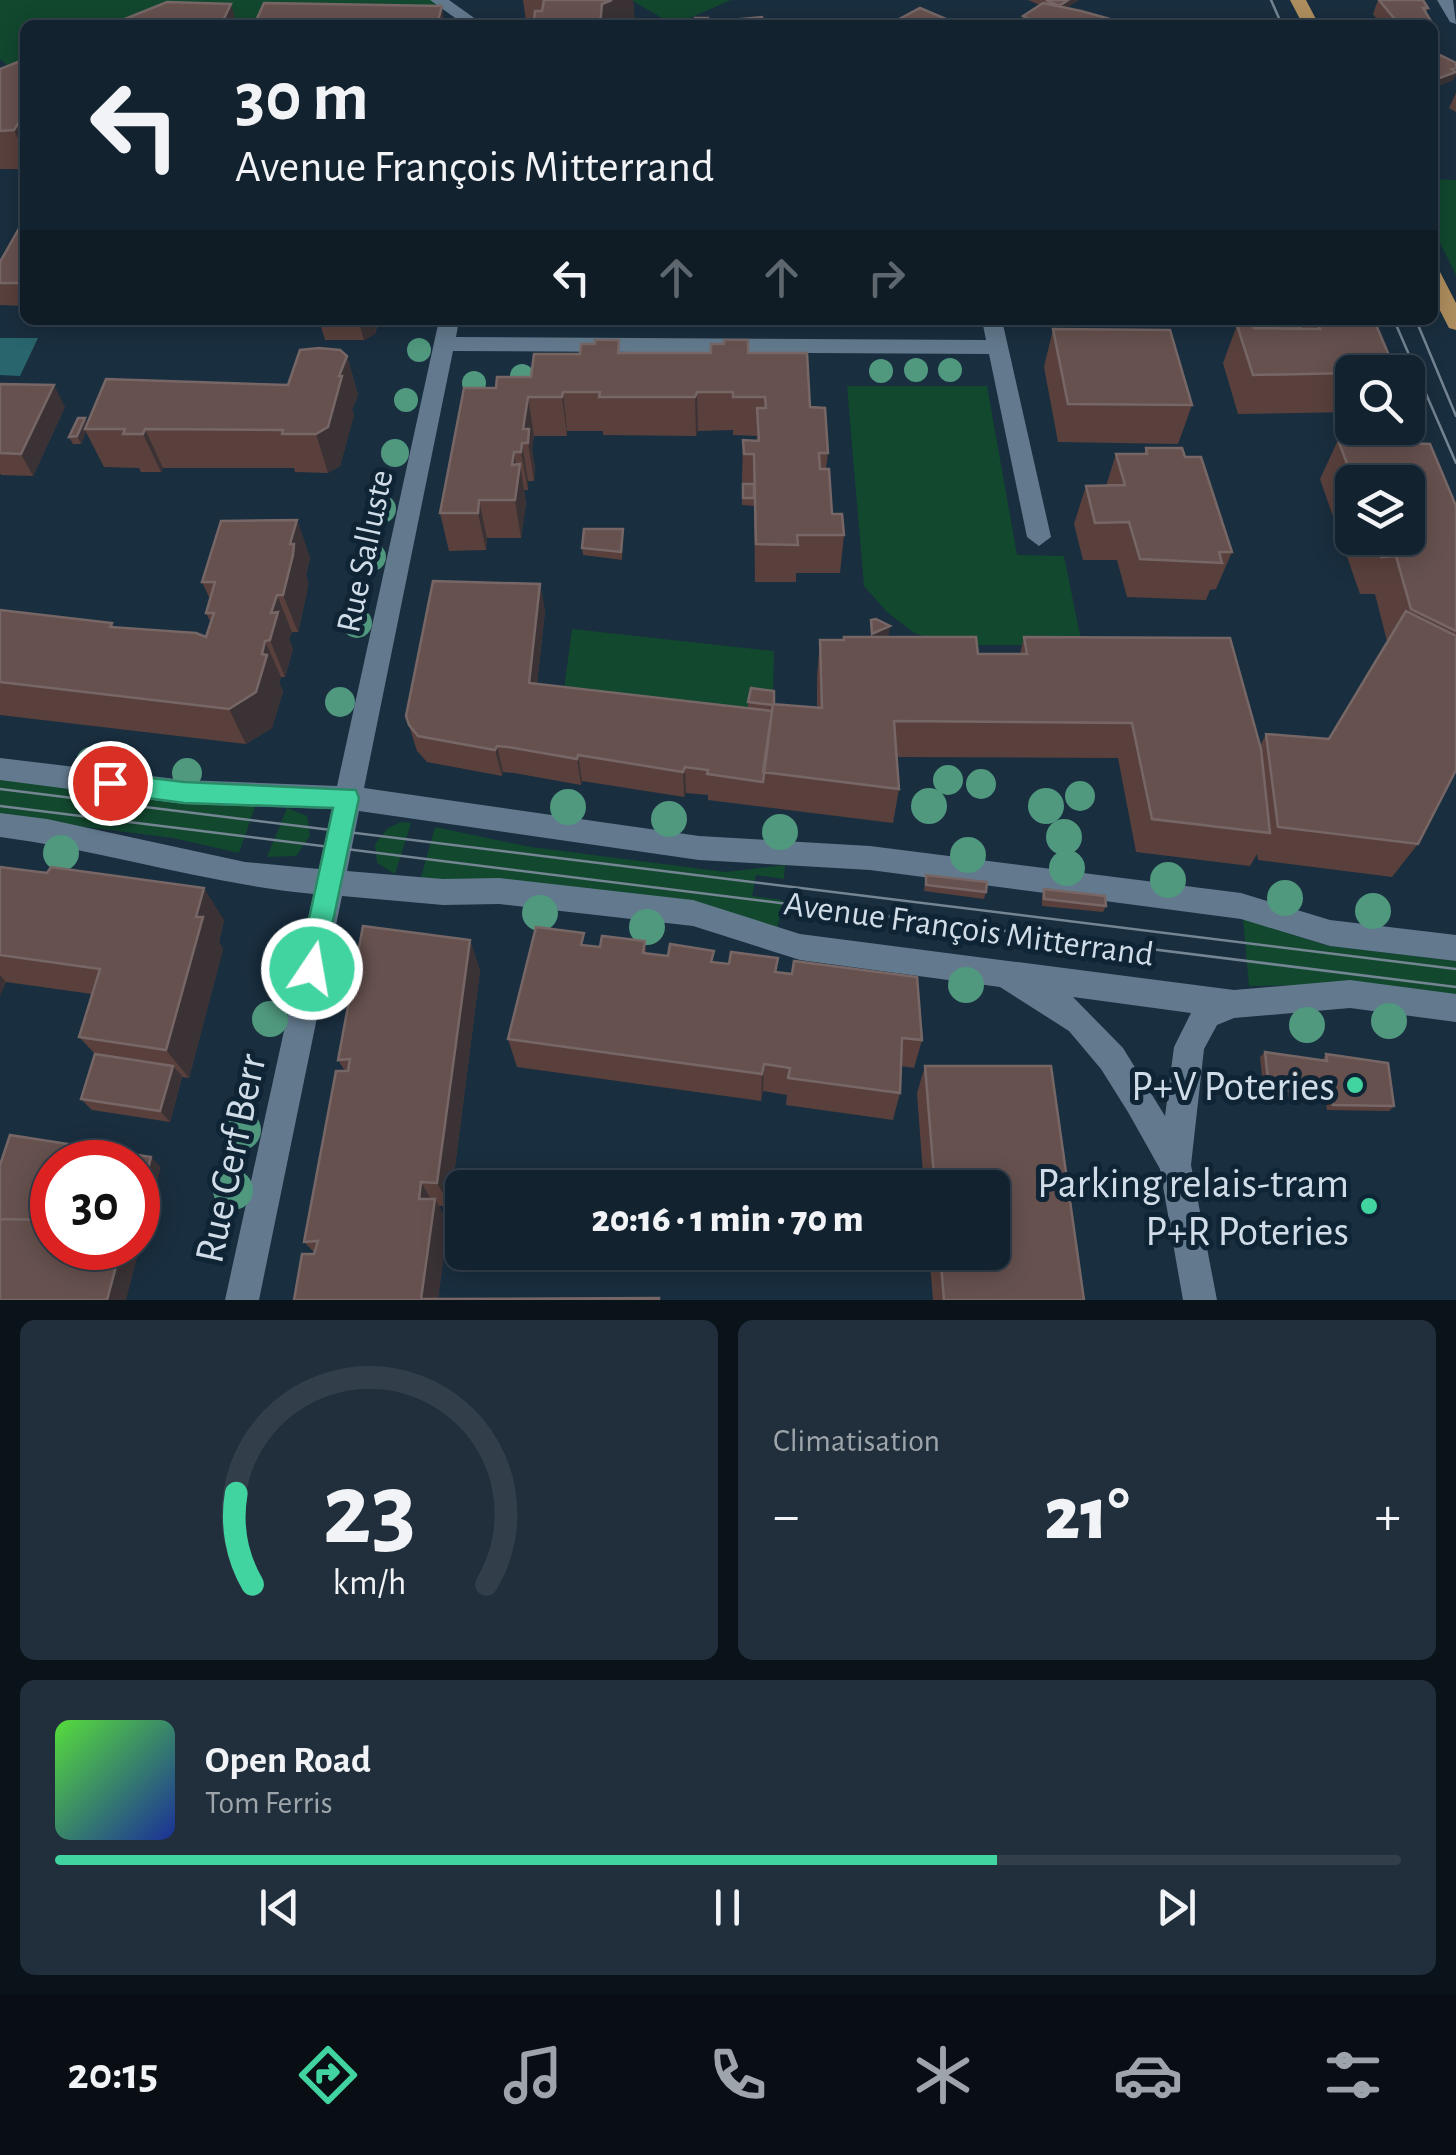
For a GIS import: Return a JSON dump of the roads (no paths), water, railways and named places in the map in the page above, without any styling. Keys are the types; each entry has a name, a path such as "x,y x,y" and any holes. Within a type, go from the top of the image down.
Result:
{"main road":[{"path":"1438,286 1456,323"}],"street":[{"path":"438,0 468,20"},
{"path":"1445,0 1456,19"},
{"path":"993,325 1039,536"},
{"path":"447,332 998,347"},
{"name":"Rue Salluste","path":"347,798 447,332"},
{"name":"Avenue François Mitterrand","path":"0,769 184,792 347,798 699,848 870,858 1241,906 1330,933 1456,948"},
{"name":"Rue Cerf Berr","path":"242,1300 347,798"},
{"name":"Avenue François Mitterrand","path":"0,825 47,831 245,875 443,892 499,891 693,914 800,947 1234,1004 1350,994 1456,1008"},
{"path":"999,972 1062,1006 1094,1038 1123,1076 1175,1165"},
{"path":"1200,1300 1175,1165 1189,1047 1206,1015 1217,1006 1234,1004"}],"tram line":[{"path":"1271,0 1280,20"},
{"path":"1396,325 1456,463"},
{"path":"1418,325 1456,416"},
{"path":"0,789 1456,969"},
{"path":"0,806 1456,987"}],"place":[{"name":"P+V Poteries","path":"1355,1085"},
{"name":"Parking relais-tram P+R Poteries","path":"1369,1206"}]}
